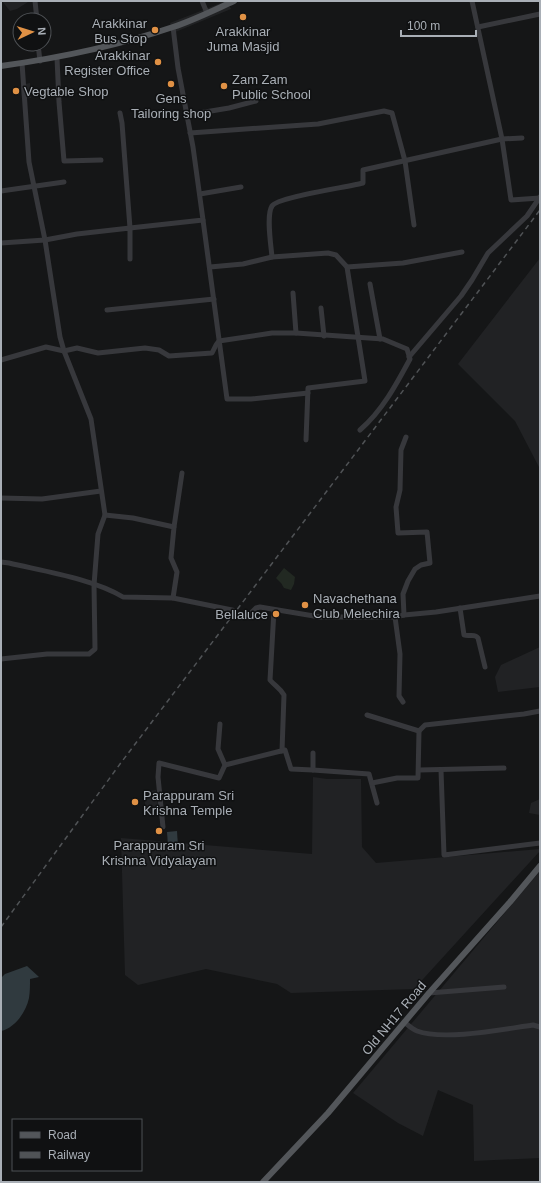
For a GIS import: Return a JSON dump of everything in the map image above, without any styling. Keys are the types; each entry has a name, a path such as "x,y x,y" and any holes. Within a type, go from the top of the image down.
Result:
{"main road":[{"path":"1,66 57,58 173,27 234,1"},
{"name":"Old NH17 Road","path":"263,1182 328,1113 404,1022 540,866"}],"street":[{"path":"35,1 36,12"},
{"path":"202,1 206,13"},
{"path":"472,1 502,140 511,200 540,197"},
{"path":"478,27 540,14"},
{"path":"173,27 178,68 204,220 227,399 251,399 308,393"},
{"path":"39,52 40,61"},
{"path":"57,58 64,161 101,160"},
{"path":"1,659 47,654 89,654 95,649 94,585 98,534 105,515 91,419 64,351 60,337 45,240 29,162 22,63"},
{"path":"187,115 229,108 256,101"},
{"path":"190,133 318,124 384,112 392,113 404,161 414,225"},
{"path":"120,113 130,228 130,258"},
{"path":"272,257 269,216 271,207 274,203 287,198 363,183 363,170 502,140 522,138"},
{"path":"1,190 64,182"},
{"path":"200,194 241,187"},
{"path":"409,357 461,296 488,253 527,216 540,197"},
{"path":"1,243 45,240 77,234 204,220"},
{"path":"347,267 403,263 462,252"},
{"path":"210,267 243,264 272,257 328,253 336,255 347,267 365,381 308,388 306,440"},
{"path":"370,284 380,339"},
{"path":"293,293 296,333"},
{"path":"107,310 214,299"},
{"path":"321,308 324,336"},
{"path":"219,341 272,334 296,333 380,339 407,349 410,359 382,406 374,417 360,430"},
{"path":"1,360 46,347 64,351 77,348 98,354 145,348 159,350 169,356 212,353 219,341"},
{"path":"404,615 403,594 408,581 415,569 421,564 430,563 427,532 398,533 396,507 400,490 401,450 406,437"},
{"path":"173,598 177,572 171,558 182,473"},
{"path":"1,498 42,499 101,491"},
{"path":"105,515 133,518 174,527"},
{"path":"1,562 24,566 94,585 117,593 123,597 173,598 232,610"},
{"path":"247,617 256,608 260,607 320,617 395,617 540,596"},
{"path":"460,608 464,635 477,636 485,667"},
{"path":"274,610 270,680 274,685 280,688 284,695 282,751"},
{"path":"395,617 400,654 399,696 403,702"},
{"path":"372,783 397,778 418,778 419,731 425,725 540,711"},
{"path":"367,715 419,731"},
{"path":"220,724 218,749 225,766"},
{"path":"163,827 158,777 159,762 219,778 225,766 285,750 291,769 369,774 377,803"},
{"path":"313,753 313,770"},
{"path":"419,770 504,768"},
{"path":"442,770 444,855 540,842"},
{"path":"429,993 504,987"},
{"path":"404,1022 415,1031 428,1034 463,1034 533,1026 540,1027"}],"shaded area":[{"path":"2,1 28,2 17,9 10,11"},
{"path":"226,1 231,9 173,33 170,23"},
{"path":"30,83 31,98 22,99 21,85"},
{"path":"540,258 540,469 515,421 458,364"},
{"path":"284,568 295,577 291,590 284,588 276,578"},
{"path":"540,647 540,687 498,692 495,677 501,665"},
{"path":"313,777 327,779 361,779 362,847 376,863 540,849 540,851 414,989 291,993 277,984 206,969 138,985 125,975 121,838 312,854"},
{"path":"156,790 159,813 146,814 144,792"},
{"path":"540,799 540,815 529,813 531,803"},
{"path":"177,831 178,846 168,846 167,832"},
{"path":"540,871 540,1158 474,1161 473,1105 438,1090 423,1136 398,1123 353,1093"},
{"path":"27,966 39,977 30,979 28,1003 23,1014 11,1027 1,1031 1,978 5,974"}],"tunnel":[{"path":"232,610 247,617"}],"railway":[{"path":"1,927 120,764 540,210"}],"place":[{"name":"Arakkinar Juma Masjid","path":"243,17"},
{"name":"Arakkinar Bus Stop","path":"155,30"},
{"name":"Arakkinar Register Office","path":"158,62"},
{"name":"Gens Tailoring shop","path":"171,84"},
{"name":"Zam Zam Public School","path":"224,86"},
{"name":"Vegtable Shop","path":"16,91"},
{"name":"Navachethana Club Melechira","path":"305,605"},
{"name":"Bellaluce","path":"276,614"},
{"name":"Parappuram Sri Krishna Temple","path":"135,802"},
{"name":"Parappuram Sri Krishna Vidyalayam","path":"159,831"}]}
